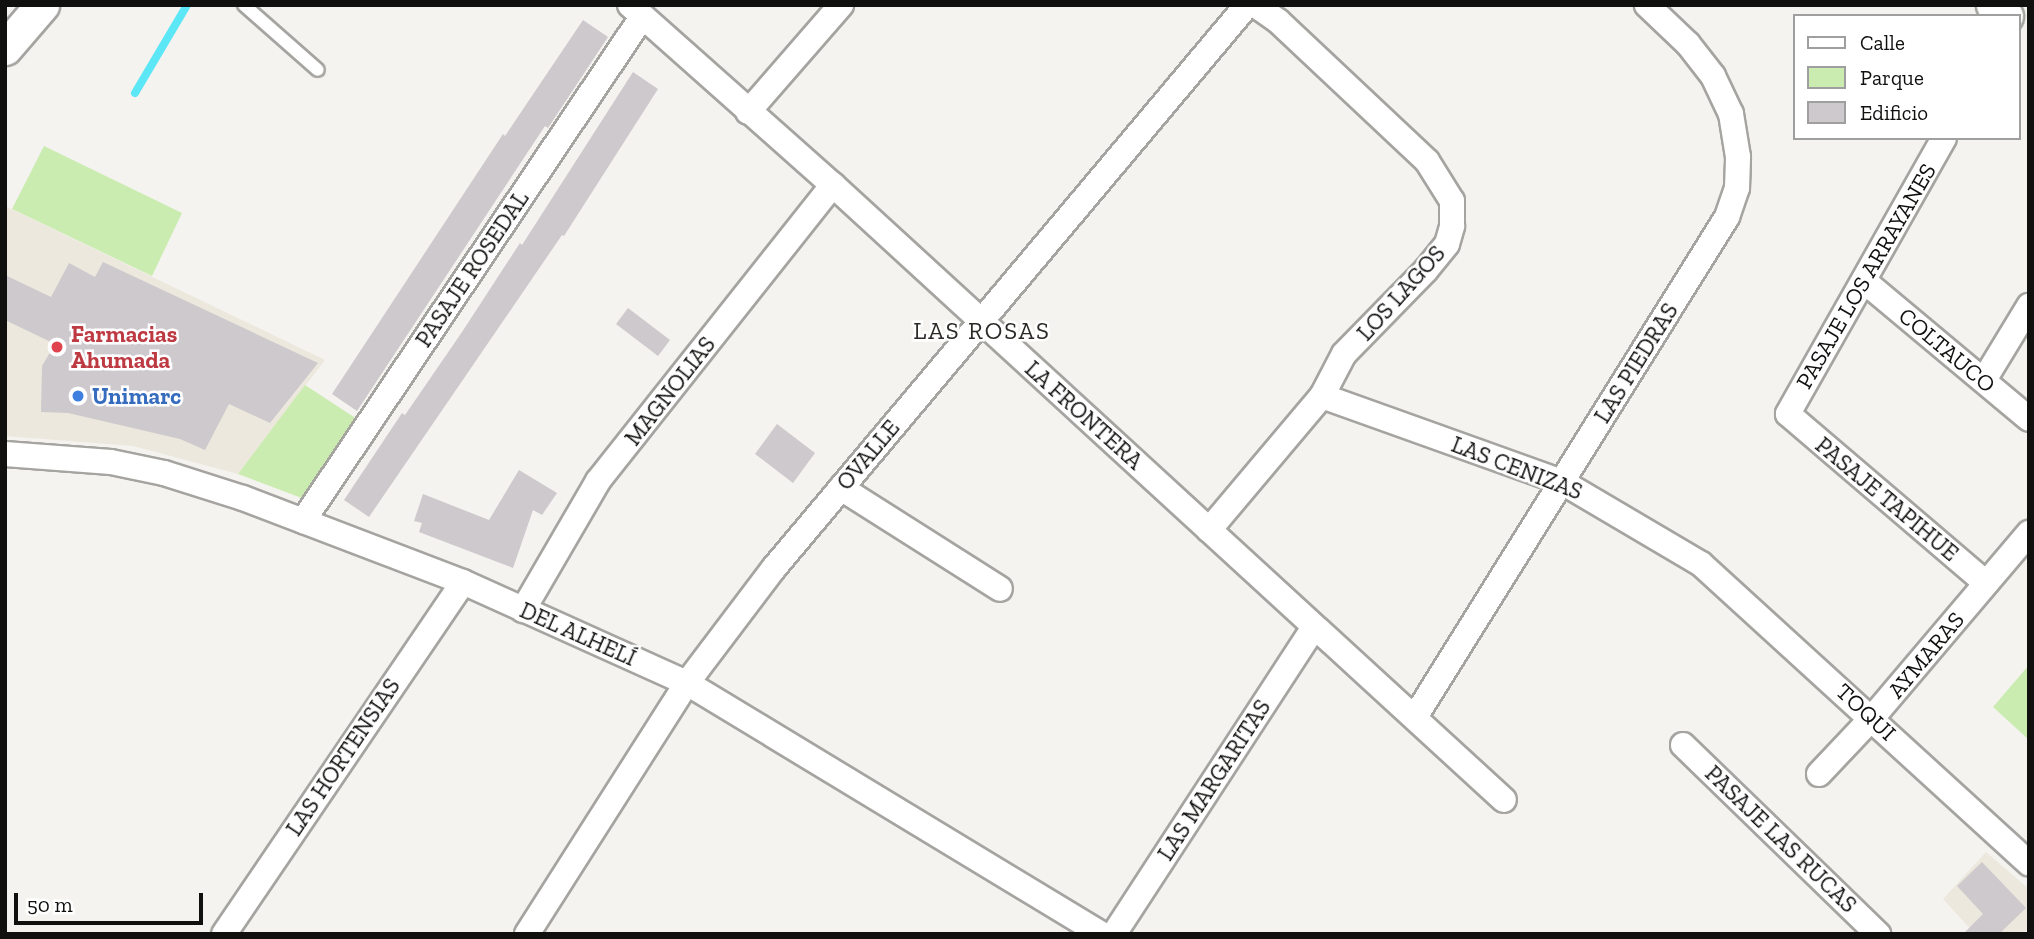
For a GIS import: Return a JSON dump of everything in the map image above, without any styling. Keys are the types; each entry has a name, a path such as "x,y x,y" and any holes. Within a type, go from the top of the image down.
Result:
{"street":[{"path":"5,48 42,5"},
{"path":"748,112 841,5"},
{"name":"OVALLE","path":"527,934 687,683 774,568 979,320 1247,5"},
{"name":"LOS LAGOS","path":"1209,530 1322,396 1344,354 1426,270 1447,244 1452,226 1452,201 1427,161 1278,21 1255,5"},
{"name":"LAS PIEDRAS","path":"1415,716 1727,216 1737,188 1738,157 1731,114 1713,76 1688,44 1647,5"},
{"name":"LA FRONTERA","path":"636,11 833,185 1504,800"},
{"name":"PASAJE ROSEDAL","path":"303,521 636,11"},
{"name":"PASAJE LOS ARRAYANES","path":"1788,414 1943,140"},
{"name":"MAGNOLIAS","path":"523,610 598,481 833,185"},
{"name":"COLTAUCO","path":"1864,281 2029,419"},
{"path":"1984,380 2029,306"},
{"name":"LAS CENIZAS","path":"1322,396 1562,482 1700,564"},
{"name":"PASAJE TAPIHUE","path":"1788,414 1986,583"},
{"name":"DEL ALHELÍ","path":"5,454 111,462 164,473 303,521 463,582 687,683 1102,934"},
{"path":"841,488 1000,589"},
{"name":"AYMARAS","path":"1819,774 1872,718 2029,533"},
{"name":"TOQUI","path":"1700,564 2029,863"},
{"name":"LAS HORTENSIAS","path":"224,934 463,582"},
{"name":"LAS MARGARITAS","path":"1114,934 1314,626"},
{"name":"PASAJE LAS RUCAS","path":"1683,745 1878,934"}],"lane":[{"path":"244,5 318,70"}],"shaded area":[{"path":"5,206 325,360 238,474 133,446 5,436"},
{"path":"1986,852 2029,889 2029,928 2022,934 1975,934 1943,899"}],"green space":[{"path":"44,146 182,213 152,276 12,209"},
{"path":"305,385 357,419 307,500 238,474"},
{"path":"2029,665 2029,740 1993,707"}],"building":[{"path":"583,20 608,37 548,128 545,126 357,411 332,394 503,134 505,136"},
{"path":"633,72 658,89 564,236 562,235 369,517 344,500 402,413 405,415 462,332 520,243 522,245"},
{"path":"103,262 318,363 270,423 229,404 205,450 180,439 68,413 41,412 42,366 55,344 5,320 5,275 51,297 69,263 95,277"},
{"path":"628,308 670,340 658,356 616,324"},
{"path":"777,424 815,453 793,483 755,454"},
{"path":"519,470 557,493 542,515 533,510 513,568 419,532 422,523 414,521 423,494 489,520"},
{"path":"1982,862 2026,908 1999,934 1963,934 1983,914 1957,886"}],"waterway":[{"path":"135,93 187,5"}],"place":[{"name":"Farmacias Ahumada","path":"57,347"},
{"name":"Unimarc","path":"78,396"}],"district":[{"name":"LAS ROSAS","path":"982,331"}]}
